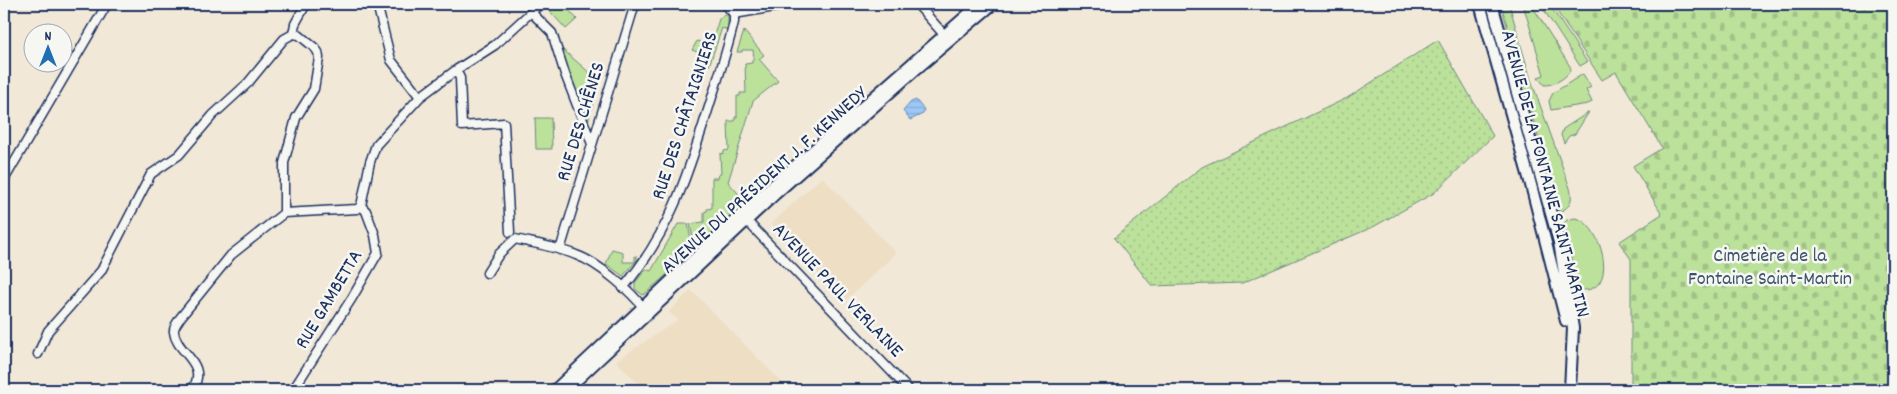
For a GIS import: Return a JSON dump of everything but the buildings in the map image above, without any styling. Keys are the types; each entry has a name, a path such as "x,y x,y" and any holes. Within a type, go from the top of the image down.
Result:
{"main road":[{"name":"AVENUE DU PRÉSIDENT J. F. KENNEDY","path":"947,38 980,4"},
{"name":"AVENUE DU PRÉSIDENT J. F. KENNEDY","path":"555,390 910,64 994,4"},
{"path":"1481,6 1492,4"},
{"name":"AVENUE DE LA FONTAINE SAINT-MARTIN","path":"1492,4 1559,242 1572,318 1570,387"},
{"name":"AVENUE DE LA FONTAINE SAINT-MARTIN","path":"1481,6 1565,312 1570,387"},
{"path":"1531,185 1543,216 1547,220 1552,219"},
{"name":"AVENUE DU PRÉSIDENT J. F. KENNEDY","path":"566,390 644,310"}],"street":[{"path":"4,180 107,4"},
{"path":"293,34 306,4"},
{"path":"377,4 391,60 420,97"},
{"path":"192,390 197,375 193,362 174,334 174,328 180,318 231,256 284,212 357,210 361,206 370,162 376,146 420,97 456,70 495,45 540,4"},
{"name":"RUE DES CHÊNES","path":"560,250 635,4"},
{"name":"RUE DES CHÂTAIGNIERS","path":"623,288 642,266 680,196 689,172 730,39 734,14 725,4"},
{"path":"734,14 784,4"},
{"path":"917,4 947,38"},
{"path":"531,12 552,33 565,74 592,144"},
{"path":"38,354 48,332 101,271 152,174 179,155 213,115 248,83 284,39 293,34 299,35 315,48 319,58 314,89 296,118 284,163 284,212"},
{"path":"456,70 460,78 462,126 504,123 510,232"},
{"name":"RUE GAMBETTA","path":"293,390 352,298 378,253 375,235 366,211 361,206"},
{"name":"AVENUE PAUL VERLAINE","path":"744,217 909,390"},
{"path":"487,273 499,254 515,239 578,255 598,267 623,288 644,310"}],"shaded area":[{"path":"822,177 896,253 845,301 771,224"},
{"path":"691,290 789,390 645,390 616,361 678,320 669,312"}],"green space":[{"path":"549,4 563,4 577,19 566,29 546,7"},
{"path":"1501,4 1509,4 1531,80 1570,188 1570,203 1559,212"},
{"path":"1523,4 1531,4 1571,68 1564,78 1548,85 1544,85 1538,77 1544,75"},
{"path":"1540,4 1549,4 1587,62 1580,66"},
{"name":"Cimetière de la Fontaine Saint-Martin","path":"1552,4 1893,4 1893,390 1631,390 1631,259 1619,242 1662,214 1633,166 1662,148 1616,72 1602,80"},
{"path":"724,15 728,15 728,30 722,28 709,66 702,54 692,50 697,41 711,45 719,19"},
{"path":"744,31 764,55 759,59 778,81 753,101 728,182 745,201 695,249 690,224 704,222 704,212 712,208 712,178 718,178 719,174 721,174 720,154 729,150 728,121 735,121 735,117 737,117 737,96 740,96 740,93 746,93 745,64 752,63 752,60 754,60 753,50 737,52"},
{"path":"1438,40 1493,136 1434,193 1373,227 1242,283 1152,286 1114,238 1202,167 1347,98"},
{"path":"561,48 599,81 588,122 562,54"},
{"path":"1583,74 1591,87 1586,90 1592,102 1551,110 1549,101 1553,93"},
{"path":"1589,112 1575,134 1569,136 1564,143 1561,135 1563,129"},
{"path":"535,118 551,118 552,149 536,149"},
{"path":"1575,218 1583,221 1591,229 1601,250 1603,273 1600,282 1589,290 1578,288 1563,224 1567,220"},
{"path":"678,224 688,224 693,251 689,254 687,252 680,259 682,261 643,295 635,289 635,283 646,269 651,271"},
{"path":"612,249 623,252 623,262 635,262 635,256 637,256 637,260 623,276 606,264"}],"water":[{"path":"916,100 924,110 923,114 910,120 903,111 911,102"}]}
